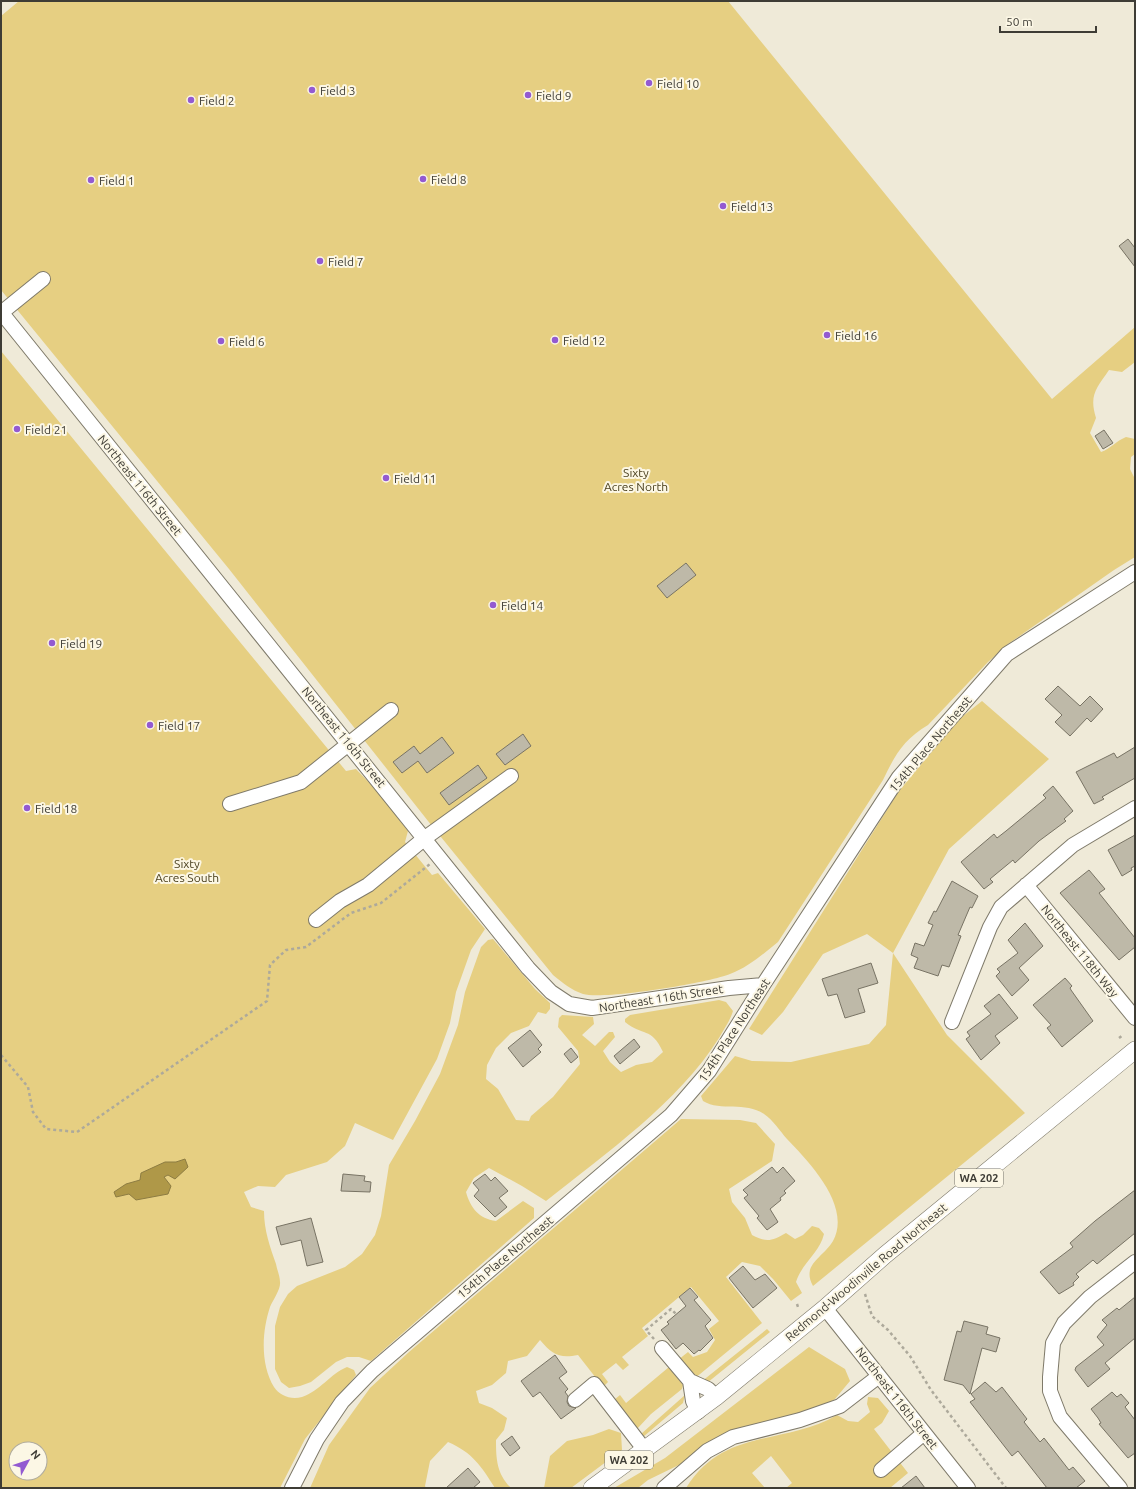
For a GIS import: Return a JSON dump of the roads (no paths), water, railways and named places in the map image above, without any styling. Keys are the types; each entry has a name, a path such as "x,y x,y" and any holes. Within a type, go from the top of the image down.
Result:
{"main road":[{"name":"Redmond-Woodinville Road Northeast","path":"592,1488 644,1449 698,1412 825,1308 891,1250 1135,1050"}],"street":[{"path":"1,313 43,279"},
{"name":"Northeast 116th Street","path":"1,313 425,838 528,968 551,992 569,1004 592,1008 729,988 763,985"},
{"name":"154th Place Northeast","path":"292,1488 317,1439 342,1402 372,1371 659,1126 681,1105 709,1071 763,985 899,777 1007,654 1135,572"},
{"path":"230,804 301,782 390,710"},
{"path":"316,920 340,901 368,885 425,838 511,776"},
{"path":"952,1022 990,927 1001,907 1073,844 1135,808"},
{"name":"Northeast 118th Way","path":"1026,885 1135,1018"},
{"path":"1120,1488 1060,1417 1050,1391 1050,1377 1054,1343 1064,1323 1090,1297 1135,1262"},
{"name":"Northeast 116th Street","path":"825,1308 968,1488"},
{"path":"662,1348 690,1381 708,1389 716,1397"},
{"path":"664,1488 707,1451 733,1437 800,1420 840,1406 879,1376"},
{"path":"690,1381 693,1401 698,1412"},
{"path":"575,1400 594,1384 644,1449"},
{"path":"881,1470 924,1433"}],"place":[{"name":"Field 10","path":"649,83"},
{"name":"Field 3","path":"312,90"},
{"name":"Field 9","path":"528,95"},
{"name":"Field 2","path":"191,100"},
{"name":"Field 8","path":"423,179"},
{"name":"Field 1","path":"91,180"},
{"name":"Field 13","path":"723,206"},
{"name":"Field 7","path":"320,261"},
{"name":"Field 16","path":"827,335"},
{"name":"Field 12","path":"555,340"},
{"name":"Field 6","path":"221,341"},
{"name":"Field 21","path":"17,429"},
{"name":"Field 11","path":"386,478"},
{"name":"Field 14","path":"493,605"},
{"name":"Field 19","path":"52,643"},
{"name":"Field 17","path":"150,725"},
{"name":"Field 18","path":"27,808"}],"park label":[{"name":"Sixty Acres North","path":"636,479"},
{"name":"Sixty Acres South","path":"187,870"}]}
